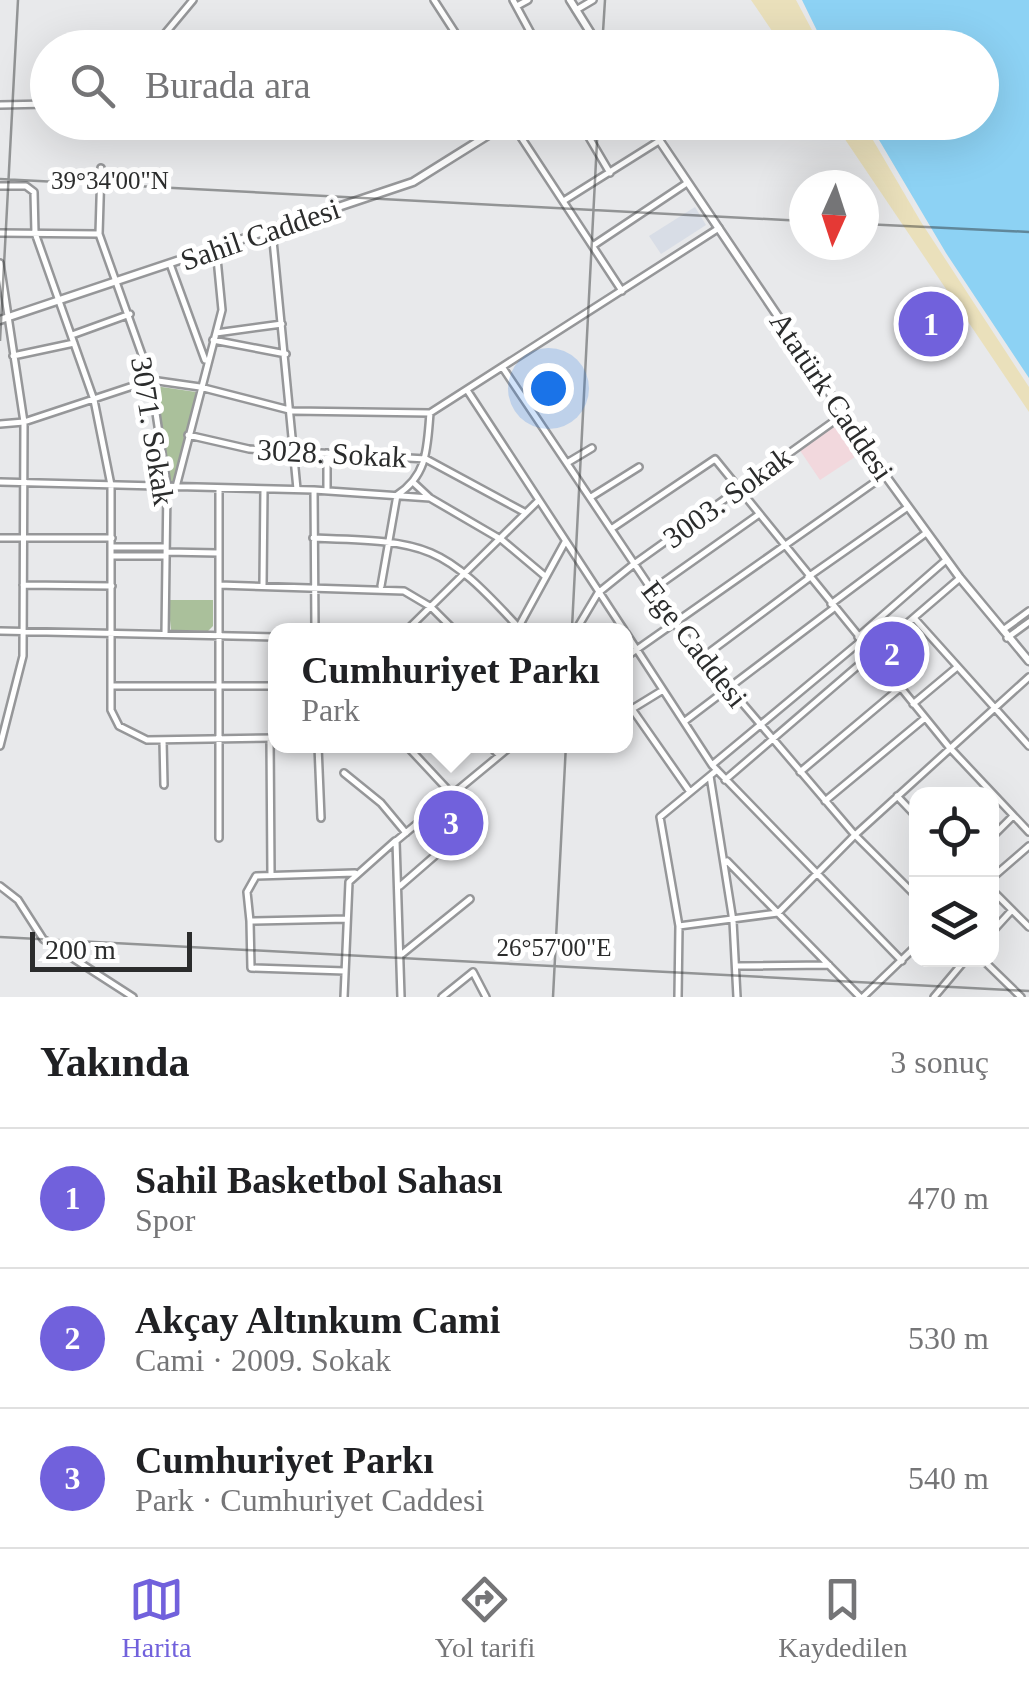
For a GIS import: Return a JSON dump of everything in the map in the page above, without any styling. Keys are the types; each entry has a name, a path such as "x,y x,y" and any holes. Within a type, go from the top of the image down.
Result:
{"main road":[{"path":"570,0 589,30"},
{"name":"Sahil Caddesi","path":"3,318 413,182 481,140"},
{"name":"Atatürk Caddesi","path":"660,142 926,533 1001,631 1029,661"}],"street":[{"path":"168,30 193,0"},
{"path":"434,0 453,30"},
{"path":"528,0 515,3 529,30"},
{"path":"576,10 593,0"},
{"path":"0,105 30,104"},
{"path":"522,140 622,291"},
{"path":"591,140 610,172"},
{"path":"564,200 660,142"},
{"path":"0,233 99,234 101,168"},
{"path":"594,246 687,183"},
{"path":"0,186 32,190 36,234 94,400 111,485 111,710 119,726 132,736 162,740 268,738"},
{"path":"0,424 24,422 151,380 200,387 292,411 430,413 718,228"},
{"path":"272,230 298,489"},
{"name":"3071. Sokak","path":"99,234 119,281 151,380 167,486 165,635"},
{"path":"176,486 222,310 216,248"},
{"path":"0,262 3,318 14,356 24,422 23,656 0,746"},
{"path":"170,264 206,364"},
{"path":"72,334 130,314"},
{"path":"214,336 282,324"},
{"path":"214,336 286,354"},
{"path":"14,356 74,342"},
{"name":"Ege Caddesi","path":"503,368 674,623 770,739 909,889"},
{"path":"467,390 619,623"},
{"path":"380,587 397,495 414,484 426,459 430,413"},
{"name":"3003. Sokak","path":"580,623 598,593 634,564 844,414"},
{"name":"3028. Sokak","path":"188,435 248,450 426,459 524,512"},
{"path":"567,463 592,448"},
{"path":"327,454 328,490"},
{"path":"611,529 715,459 949,747 1029,832"},
{"path":"590,498 639,466"},
{"path":"633,652 885,475"},
{"path":"0,482 328,490 430,498"},
{"path":"414,484 430,498 502,540 546,578"},
{"path":"219,488 219,838"},
{"path":"263,585 264,488"},
{"path":"314,490 315,623"},
{"path":"415,623 538,502"},
{"path":"702,658 908,506"},
{"path":"652,590 758,515"},
{"path":"684,721 926,533"},
{"path":"0,538 112,542 166,552"},
{"path":"313,538 419,544 468,572 515,623"},
{"path":"523,623 565,542"},
{"path":"112,556 219,553"},
{"path":"678,997 679,926 660,817 946,560"},
{"path":"725,780 960,578"},
{"path":"219,584 380,587 404,591 432,607 447,623"},
{"path":"24,585 112,586"},
{"path":"1001,631 1029,611"},
{"path":"914,618 992,710 1029,746"},
{"path":"1008,638 1029,622"},
{"path":"0,631 268,638"},
{"path":"633,643 725,780 902,961"},
{"path":"913,704 956,668"},
{"path":"679,926 778,913 896,796 1029,678"},
{"path":"111,686 268,686"},
{"path":"800,772 900,688"},
{"path":"633,709 664,689"},
{"path":"633,711 690,792"},
{"path":"825,800 925,718"},
{"path":"162,740 164,785"},
{"path":"271,873 273,753"},
{"path":"318,753 320,818"},
{"path":"400,886 476,820 413,753"},
{"path":"496,753 499,756"},
{"path":"344,997 349,882 355,873 503,753"},
{"path":"344,773 381,803 406,833"},
{"path":"710,776 733,921 737,997"},
{"path":"896,796 909,809"},
{"path":"999,830 1013,816"},
{"path":"396,841 401,997"},
{"path":"993,877 1028,848"},
{"path":"725,858 862,997 909,954"},
{"path":"345,971 251,968 250,883 256,876 271,873 355,873"},
{"path":"0,886 18,900 44,940 133,997"},
{"path":"999,897 1029,927"},
{"path":"402,954 470,899"},
{"path":"999,924 1012,910"},
{"path":"250,921 348,920"},
{"path":"737,966 829,966"},
{"path":"934,997 960,967"},
{"path":"989,967 1021,997"},
{"path":"442,997 473,972 486,997"},
{"path":"870,991 877,997"}],"shaded area":[{"path":"695,207 706,225 661,254 649,236"},
{"path":"840,422 861,453 820,480 799,449"}],"green space":[{"path":"155,386 196,392 176,483 170,483"},
{"path":"168,600 213,600 213,626 208,631 171,630"}],"sand":[{"path":"751,0 796,0 812,30 771,30"},
{"path":"845,140 873,140 921,222 1029,387 1029,412 879,190 879,170 866,170"}],"water":[{"path":"802,0 1029,0 1029,378 946,253 879,140 999,140 999,30 817,30"}],"place":[{"name":"Sahil Basketbol Sahası","path":"931,324"},
{"name":"Akçay Altınkum Cami","path":"892,654"},
{"name":"Cumhuriyet Parkı","path":"451,823"}]}
